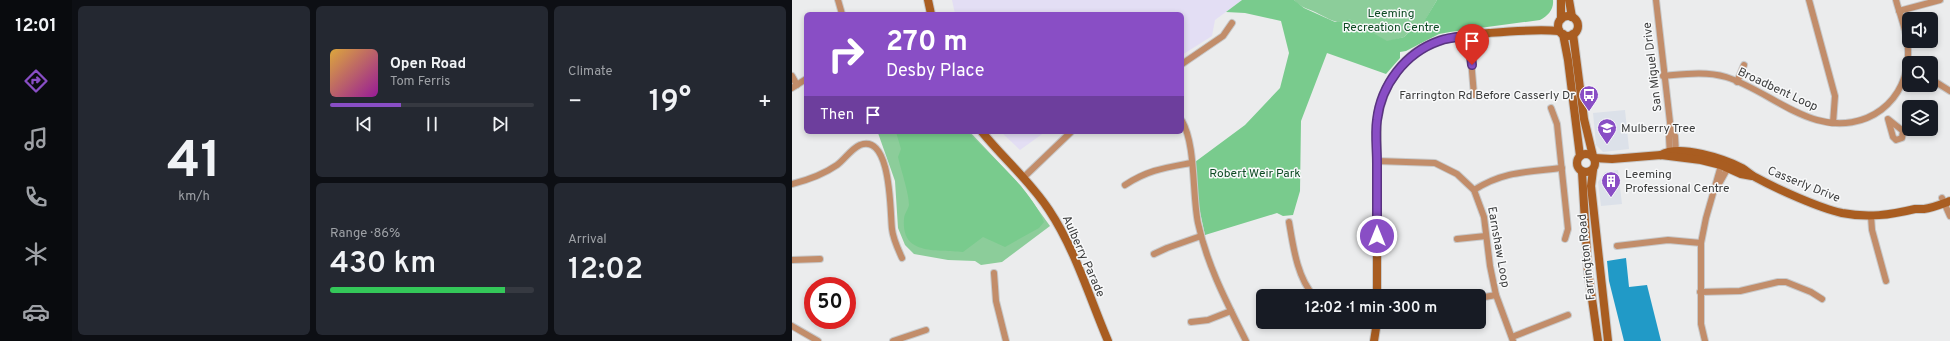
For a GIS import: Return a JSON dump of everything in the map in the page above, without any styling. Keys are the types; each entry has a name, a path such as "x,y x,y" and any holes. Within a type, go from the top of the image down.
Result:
{"main road":[{"path":"928,0 931,12"},
{"path":"1560,0 1561,33 1568,60 1580,156 1577,164 1582,172 1588,173 1594,163 1585,154 1580,156"},
{"path":"1377,289 1378,112 1385,90 1393,76 1408,60 1431,44 1444,39 1539,29 1561,33 1568,36 1574,34 1577,30 1578,24 1572,17 1569,0"},
{"path":"1539,29 1566,16 1572,17"},
{"name":"Farrington Road","path":"1574,34 1584,119 1594,163 1591,186 1608,341"},
{"name":"Aulberry Parade","path":"984,134 1024,177 1050,211 1063,234 1108,341"},
{"name":"Casserly Drive","path":"1594,163 1612,159 1673,154 1704,155 1725,164 1744,169 1754,177 1831,210 1854,215 1871,216 1895,214 1916,209 1922,205 1948,199"},
{"name":"Farrington Road","path":"1582,172 1588,271 1598,341"},
{"path":"1374,341 1376,329"}],"street":[{"path":"838,0 841,12"},
{"name":"San Miguel Drive","path":"1656,0 1663,76 1673,154"},
{"path":"1810,0 1835,96 1833,123"},
{"name":"Broadbent Loop","path":"1896,0 1908,50 1908,56"},
{"path":"1899,11 1940,0"},
{"path":"1184,63 1223,36 1232,23"},
{"path":"1469,36 1474,95"},
{"path":"1737,82 1744,65"},
{"name":"Broadbent Loop","path":"1663,76 1706,73 1727,78 1816,120 1833,123 1858,122 1882,110 1890,102 1902,82"},
{"path":"792,76 795,87 804,81"},
{"path":"1938,84 1950,91"},
{"path":"1551,108 1558,124 1568,228 1565,239"},
{"path":"1882,110 1888,119"},
{"path":"1184,126 1188,136 1201,236 1211,267 1246,341"},
{"path":"1024,177 1069,134"},
{"path":"792,184 827,171 837,165 858,146 868,144 874,146 879,153 889,182 892,230 902,258"},
{"name":"Earnshaw Loop","path":"1377,161 1435,163 1457,174 1474,190 1482,208 1496,295 1513,339"},
{"path":"1125,185 1142,174 1151,171 1191,163"},
{"path":"1705,341 1701,324 1701,243 1706,218 1725,164"},
{"path":"1474,190 1487,182 1503,176 1562,168"},
{"path":"1948,199 1950,216"},
{"path":"1871,216 1872,230 1886,281"},
{"path":"1289,222 1303,278 1309,289"},
{"path":"1154,254 1201,236"},
{"path":"1457,239 1486,236"},
{"path":"1617,246 1668,240 1701,243"},
{"path":"792,260 820,259"},
{"path":"994,273 996,301 1006,341"},
{"path":"1700,292 1740,291 1778,282 1786,282 1822,299"},
{"path":"1486,297 1496,295"},
{"path":"1191,322 1208,320 1231,311"},
{"path":"1513,339 1568,315"},
{"path":"792,326 818,341"},
{"path":"893,341 926,330"}],"shaded area":[{"path":"952,0 1242,0 1215,20 1212,36 1184,54 1184,12 955,12"},
{"path":"1625,110 1629,149 1603,152 1596,145 1593,113"},
{"path":"1003,134 1042,134 1020,150"},
{"path":"1618,170 1622,204 1601,206 1598,182 1605,172"}],"green space":[{"name":"Robert Weir Park","path":"1242,0 1294,0 1304,8 1335,22 1342,22 1349,19 1387,41 1404,37 1415,26 1420,28 1437,0 1553,0 1553,6 1550,12 1540,20 1439,34 1406,51 1400,52 1400,58 1386,74 1327,53 1301,121 1300,191 1293,215 1283,216 1277,213 1205,235 1199,207 1195,162 1245,125 1280,88 1289,53 1281,21 1245,13 1226,12"},
{"name":"Leeming Recreation Centre","path":"1294,0 1437,0 1420,29 1415,26 1404,37 1387,42 1349,19 1341,22 1334,21 1303,7"},
{"path":"878,134 972,134 1021,186 1050,226 1002,262 981,265 975,261 948,260 914,254 905,245 898,228 895,181"},
{"path":"897,134 970,134 1021,186 1038,210 1044,222 1039,228 1005,247 983,237 963,252 932,250 914,245 908,239 905,231 904,217 909,205 909,200 898,157 901,149"}],"water":[{"path":"1626,258 1629,287 1647,285 1661,341 1624,341 1609,281 1607,261"}],"place":[{"name":"Farrington Rd Before Casserly Dr","path":"1589,112"},
{"name":"Mulberry Tree","path":"1607,145"},
{"name":"Leeming Professional Centre","path":"1611,198"}],"route":[{"path":"1377,236 1377,121 1378,112 1385,90 1398,70 1414,54 1440,40 1469,36 1472,65"}]}
